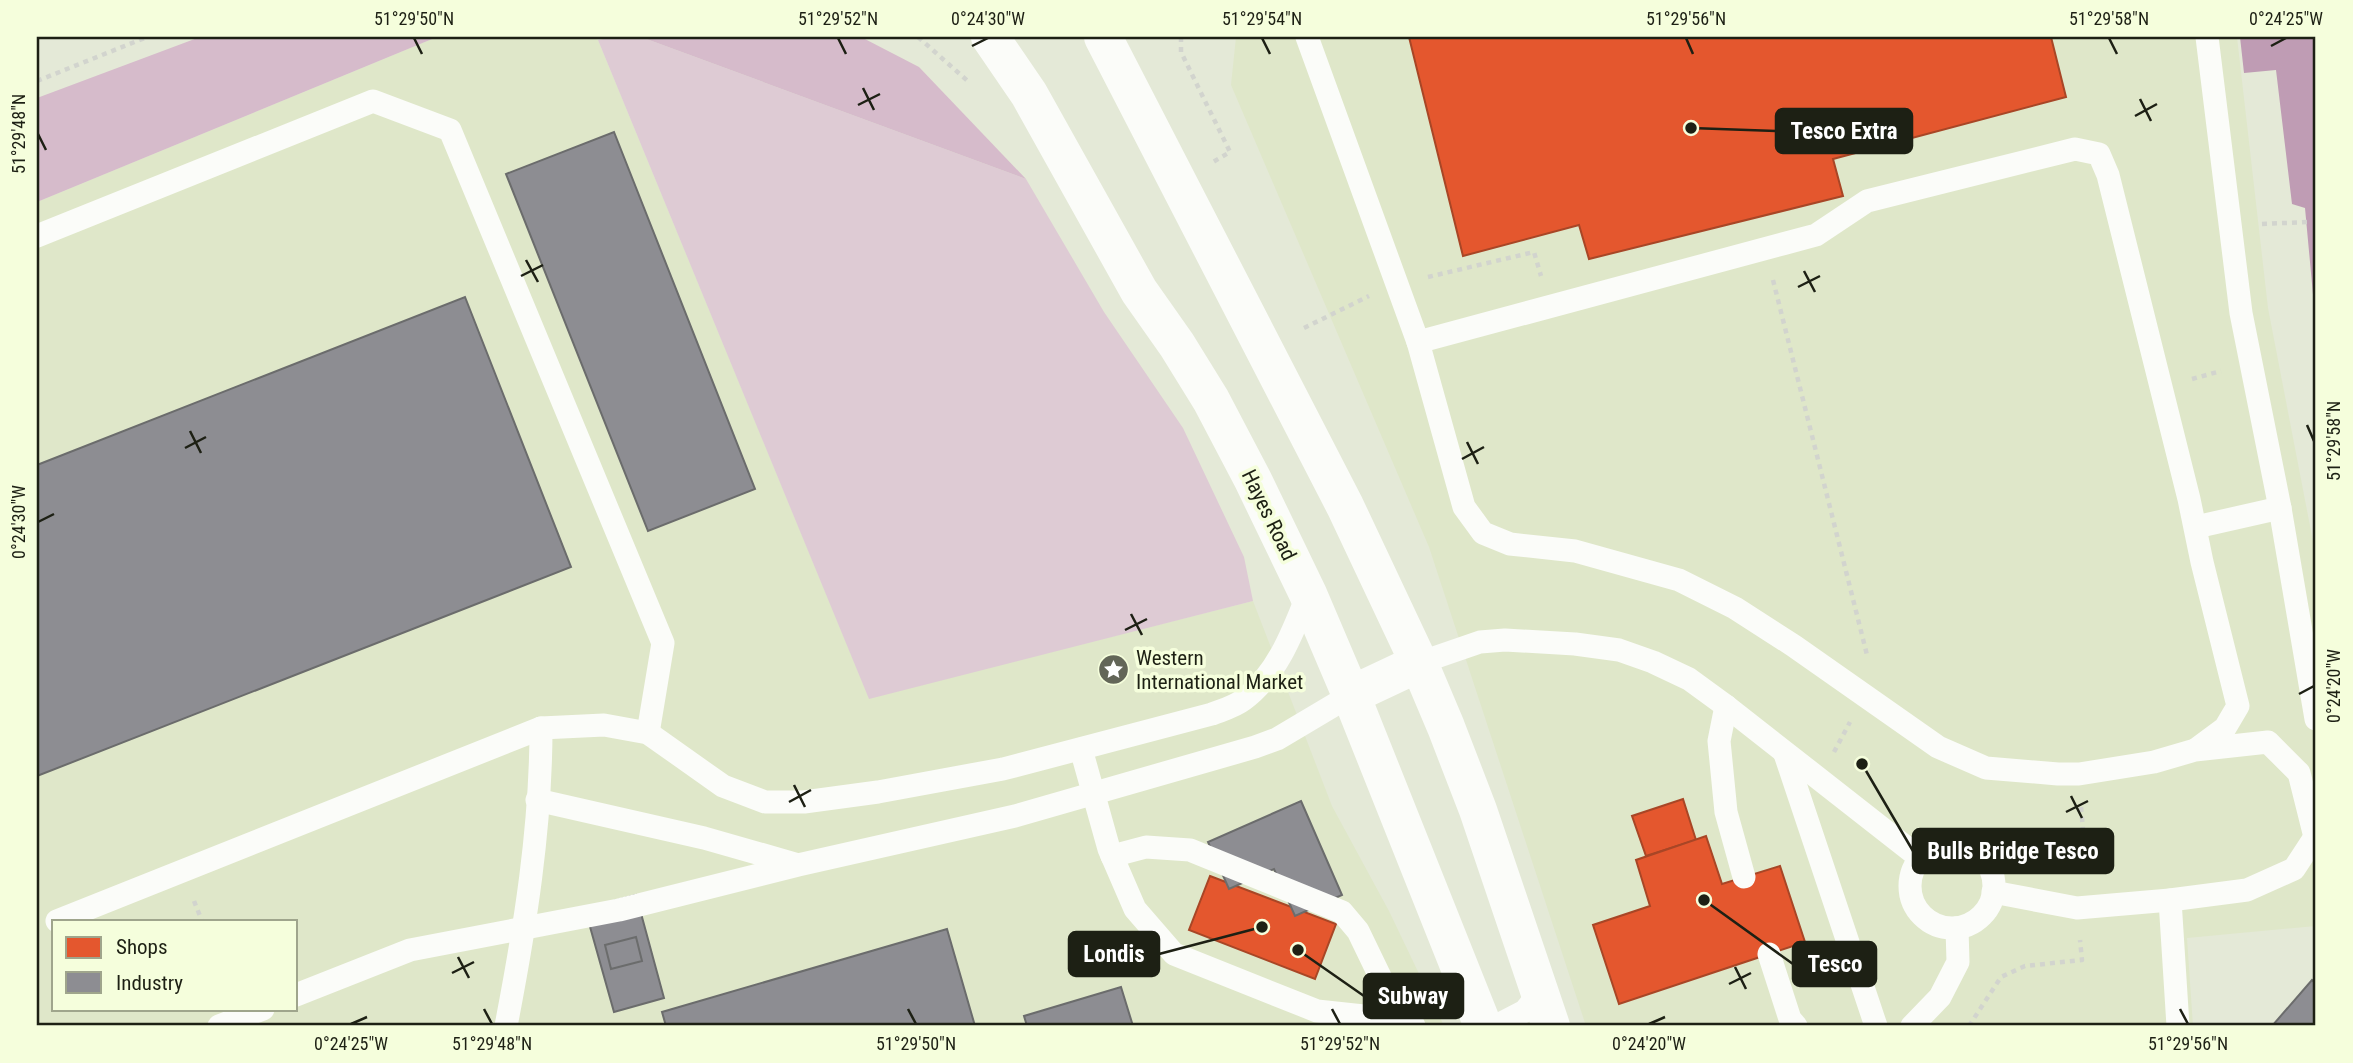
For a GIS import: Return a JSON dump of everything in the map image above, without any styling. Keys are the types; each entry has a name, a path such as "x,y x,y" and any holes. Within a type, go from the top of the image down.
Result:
{"street":[{"name":"Hayes Road","path":"990,37 1029,94 1139,290 1211,401 1253,480 1308,594 1351,695 1483,1026"},
{"path":"1104,37 1345,506 1419,663 1473,798 1546,1009"},
{"path":"1351,695 1419,663"}],"lane":[{"path":"1307,37 1418,342 1464,508 1483,533 1510,544 1575,551 1679,580 1735,608 1794,646 1938,747 1986,768 2079,774 2154,762 2195,750 2269,742 2299,773 2315,837"},
{"path":"2207,37 2241,313 2280,508 2316,719"},
{"path":"37,236 373,101 450,131 663,643 648,733"},
{"path":"1418,342 1816,235 1867,201 2075,149 2099,154 2108,175 2238,706 2225,728 2195,750"},
{"path":"2196,527 2280,508"},
{"path":"60,920 541,728 604,725 648,733 723,786 765,802 804,802 878,792 1003,769 1081,749 1212,714 1241,702 1265,679 1291,638 1308,594"},
{"path":"1419,663 1480,642 1505,640 1575,644 1619,650 1653,662 1689,680 1726,706 1920,858"},
{"path":"298,994 410,950 620,910 798,865 1015,816 1277,739 1351,695"},
{"path":"1726,706 1719,741 1726,812 1744,877"},
{"path":"506,1026 526,928 541,762 541,728"},
{"path":"1081,749 1112,856 1135,909 1174,954 1317,1011 1407,1023"},
{"path":"1785,754 1876,1026"},
{"path":"537,800 704,838 798,865"},
{"path":"1993,892 2084,907 2247,890 2294,869 2315,837 2316,825"},
{"path":"1944,845 1969,848 1981,856 1993,879 1989,905 1981,916 1957,928 1929,922 1912,899 1910,884 1920,858 1931,849 1944,845"},
{"path":"1112,856 1146,847 1191,850 1342,912 1358,931 1407,1023"},
{"path":"2170,900 2178,1026"},
{"path":"1912,1026 1940,997 1958,962 1957,928"},
{"path":"1769,954 1790,1019 1796,1026"},
{"path":"1496,1026 1525,1011 1546,1009"},
{"path":"219,1026 260,1010"}],"path":[{"path":"37,81 147,37"},
{"path":"1181,37 1181,52 1230,152 1219,159"},
{"path":"1765,250 1871,671 1864,695 1819,780"},
{"path":"1304,328 1397,284 1534,252 1549,306"},
{"path":"1969,1026 2001,977 2025,966 2082,960 2084,907 2079,774"}],"shaded area":[{"path":"200,37 437,37 37,202 37,98"},
{"path":"437,37 593,37 598,40 869,698 1253,601 1332,806 1389,911 1444,1026 37,1026 37,202"},
{"path":"641,37 1026,179 1104,312 1183,428 1244,557 1253,601 869,699 598,40"},
{"path":"641,37 861,37 919,67 1026,179"},
{"path":"1236,37 2237,37 2268,308 2316,557 2316,926 2187,938 2193,1026 1586,1026 1429,547 1231,85"},
{"path":"2240,37 2316,37 2316,327 2305,208 2292,204 2276,70 2244,73"}],"building: Shops":[{"path":"1409,37 2051,37 2066,97 1833,159 1843,196 1589,259 1579,225 1463,256"},
{"path":"1683,799 1696,840 1646,856 1632,816"},
{"path":"1706,836 1722,884 1780,866 1805,942 1619,1004 1593,925 1650,906 1636,860"},
{"path":"1210,876 1336,924 1315,979 1189,930"}],"building: Industry":[{"path":"614,132 755,489 648,531 506,174"},
{"path":"465,297 571,567 37,776 37,465"},
{"path":"1301,801 1342,895 1295,916 1274,869 1229,889 1208,842"},
{"path":"636,895 664,998 614,1012 585,909"},
{"path":"947,929 975,1026 666,1026 662,1012"},
{"path":"636,937 642,961 611,969 605,945"},
{"path":"2312,980 2316,984 2316,1026 2272,1026"},
{"path":"1121,987 1133,1026 1027,1026 1024,1016"}],"place":[{"name":"Tesco Extra","path":"1691,128"},
{"name":"Western International Market","path":"1113,670"},
{"name":"Bulls Bridge Tesco","path":"1862,764"},
{"name":"Tesco","path":"1704,900"},
{"name":"Londis","path":"1262,927"},
{"name":"Subway","path":"1298,950"}]}
